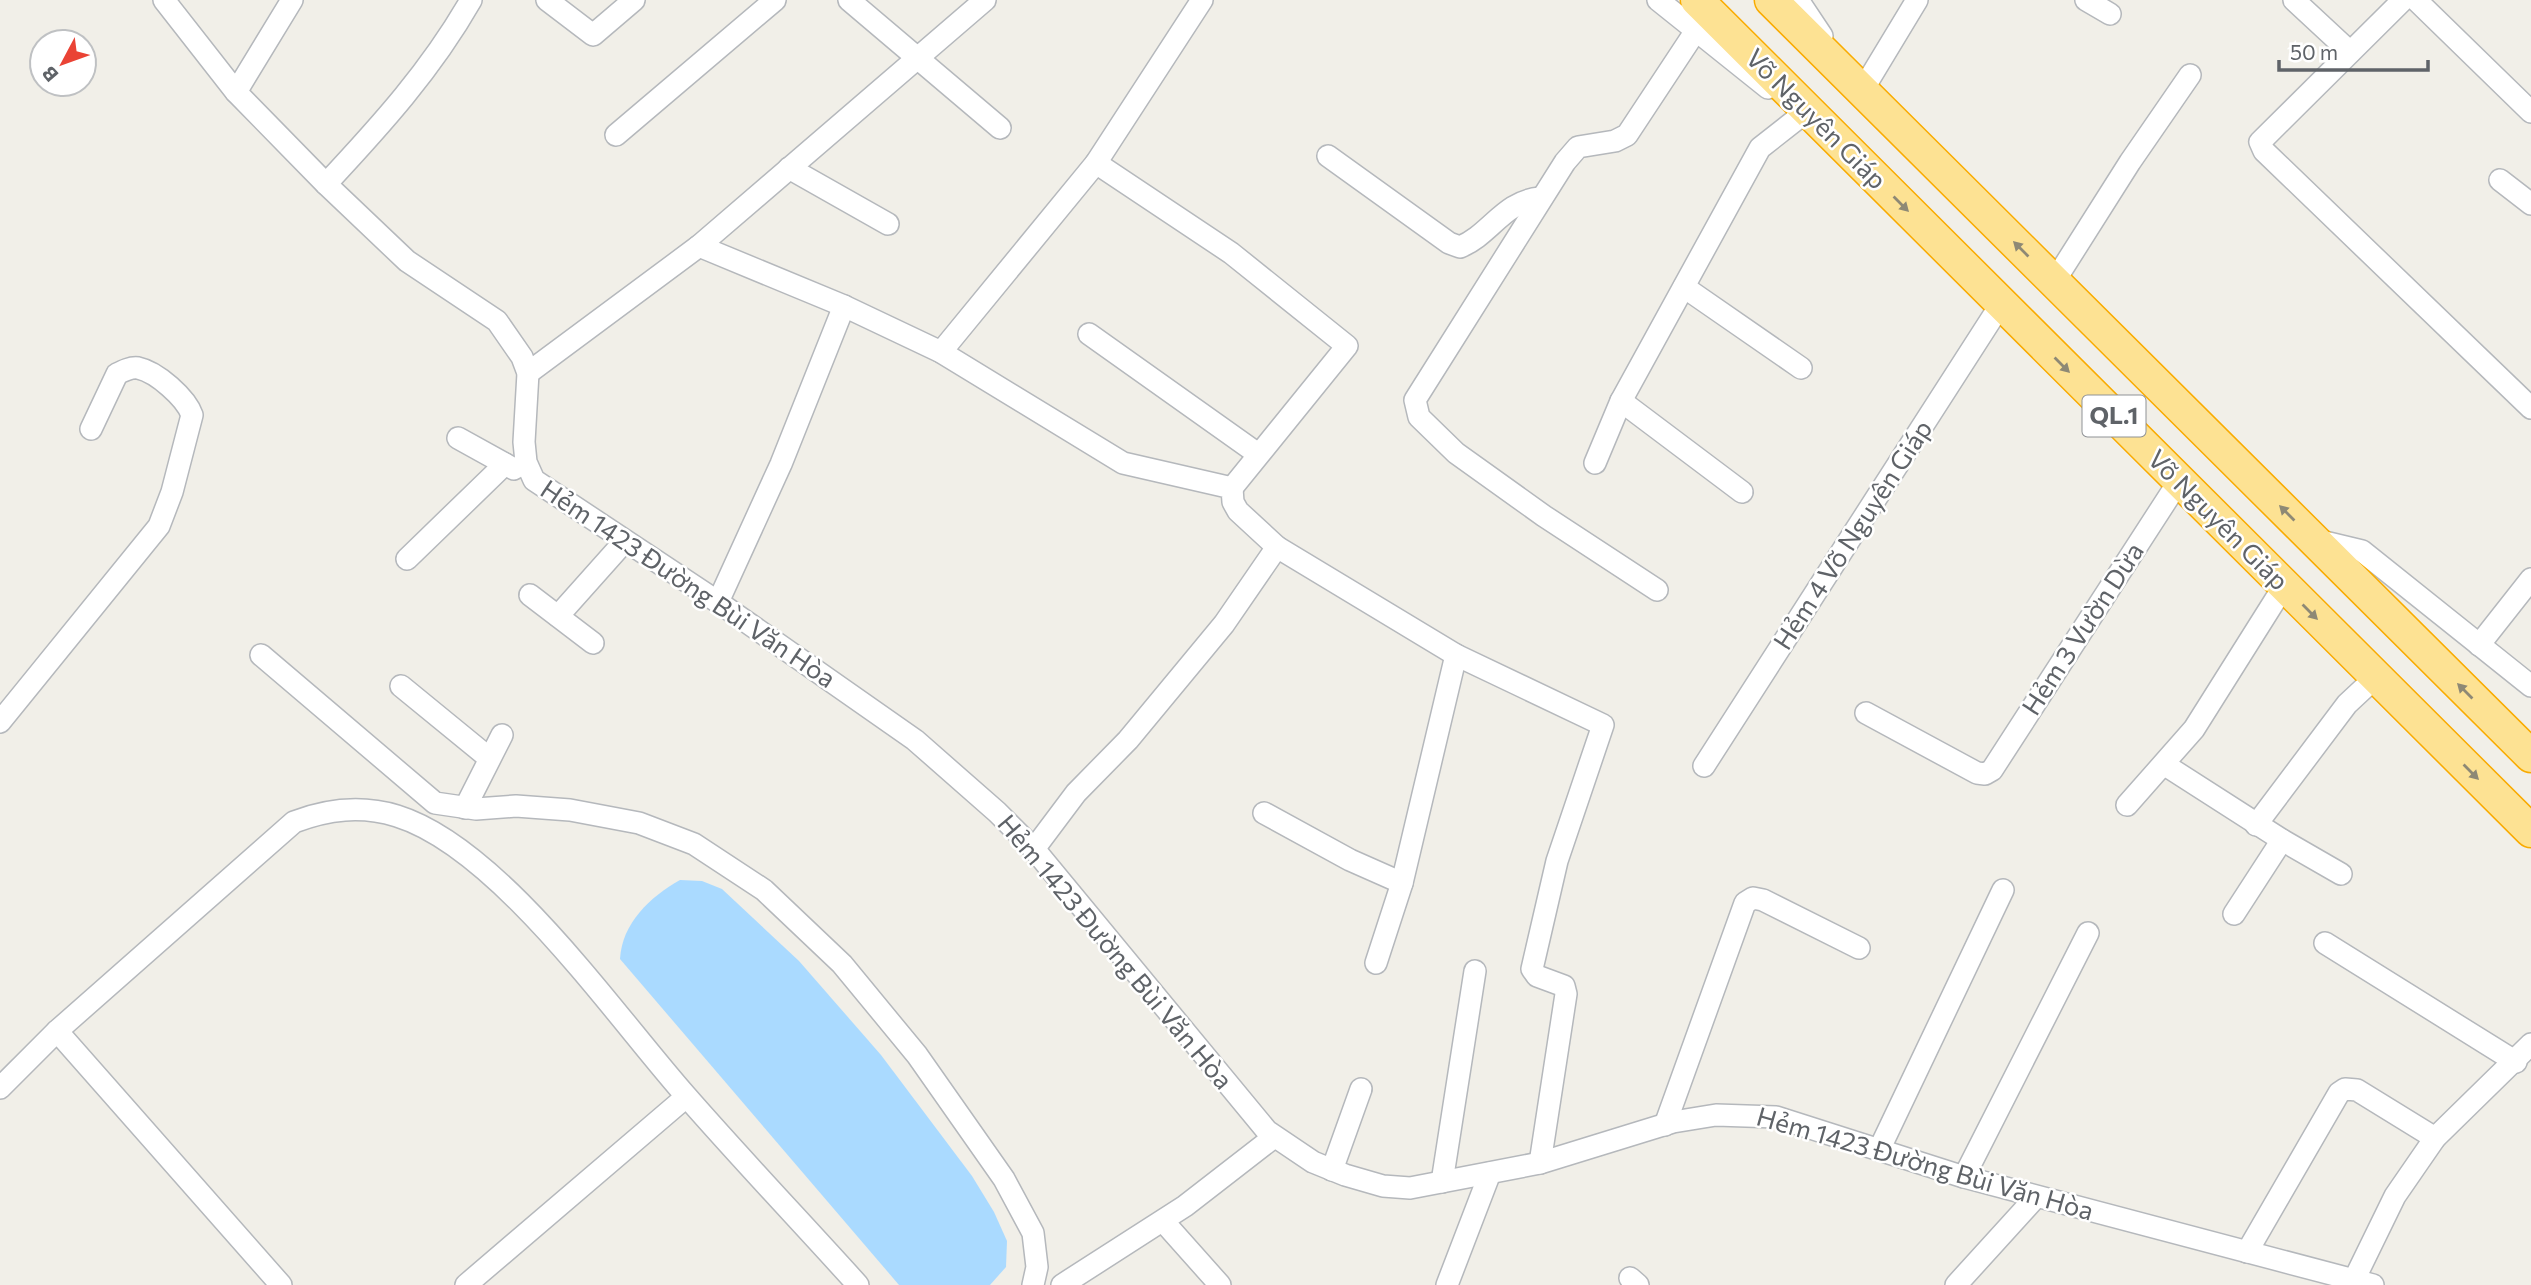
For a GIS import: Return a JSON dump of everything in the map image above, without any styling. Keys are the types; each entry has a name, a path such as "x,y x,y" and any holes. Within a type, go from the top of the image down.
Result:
{"highway":[{"name":"Võ Nguyên Giáp","path":"1697,0 2531,831"},
{"name":"Võ Nguyên Giáp","path":"1771,0 2531,756"}],"street":[{"path":"164,0 236,92 326,184 407,261 497,321 522,357 528,373 699,246 985,0"},
{"path":"236,92 292,0"},
{"path":"326,184 421,77 442,49 471,0"},
{"path":"547,0 593,35 634,0"},
{"path":"616,135 775,0"},
{"path":"849,0 1000,128"},
{"path":"941,352 1096,163 1202,0"},
{"path":"1658,0 1695,32 1842,145"},
{"path":"1798,0 1857,86 1917,0"},
{"path":"2086,0 2110,14"},
{"path":"2294,0 2350,52"},
{"path":"2403,0 2260,142 2264,151 2531,408"},
{"path":"2416,0 2531,112"},
{"path":"1657,590 1544,516 1456,453 1419,417 1415,400 1540,198 1578,147 1615,141 1627,135 1695,32"},
{"path":"2054,282 2130,162 2190,75"},
{"path":"1595,463 1621,401 1760,148 1802,115"},
{"path":"1328,156 1449,243 1460,247 1471,243 1513,205 1540,198"},
{"path":"1096,163 1231,253 1347,346 1232,488 1233,502 1238,511 1277,547 1456,655 1603,725 1558,861 1532,969 1537,976 1564,986 1566,994 1540,1163"},
{"path":"789,168 888,223"},
{"path":"2500,180 2531,204"},
{"path":"699,246 844,306 941,352 1124,463 1232,488"},
{"path":"1684,287 1801,369"},
{"name":"Hẻm 4 Võ Nguyên Giáp","path":"1704,766 2001,304"},
{"path":"718,602 780,464 844,306"},
{"path":"1089,334 1258,454"},
{"path":"0,722 159,526 172,492 192,415 188,404 170,387 139,368 128,369 117,374 91,429"},
{"name":"Hẻm 1423 Đường Bùi Văn Hòa","path":"528,373 524,442 526,462 534,480 718,602 915,740 1034,849 1274,1137 1312,1162 1383,1186 1410,1188 1540,1163 1665,1125 1716,1115 1776,1117 1964,1177 2247,1252 2319,1278 2364,1282"},
{"path":"1621,401 1741,492"},
{"path":"458,438 534,480"},
{"path":"407,559 505,464"},
{"name":"Hẻm 3 Vườn Dừa","path":"1866,713 1977,773 1985,774 1992,770 2179,481"},
{"path":"2312,539 2362,551 2531,686"},
{"path":"558,616 624,542"},
{"path":"1034,849 1076,793 1128,740 1224,624 1277,547"},
{"path":"2479,645 2531,579"},
{"path":"2127,805 2194,729 2284,586"},
{"path":"530,595 593,643"},
{"path":"261,655 435,803 465,808 516,806 570,810 639,823 694,844 764,891 842,964 884,1014 917,1055 1004,1179 1033,1233 1037,1267 1033,1285"},
{"path":"1376,963 1402,883 1456,655"},
{"path":"2256,825 2347,704 2376,677"},
{"path":"401,686 489,758"},
{"path":"465,808 502,735"},
{"path":"2165,765 2281,841 2341,874"},
{"path":"0,1088 57,1031 294,822 324,811 364,809 398,816 435,834 524,906 686,1097 858,1285"},
{"path":"1264,813 1350,860 1402,883"},
{"path":"2234,914 2281,841"},
{"path":"1879,1150 2004,890"},
{"path":"1665,1125 1745,903 1753,898 1763,900 1859,948"},
{"path":"1964,1177 2088,933"},
{"path":"2325,943 2515,1062"},
{"path":"1442,1182 1475,971"},
{"path":"57,1031 281,1285"},
{"path":"2364,1282 2395,1196 2435,1138 2531,1044"},
{"path":"1332,1170 1361,1089"},
{"path":"2247,1252 2339,1093 2345,1089 2357,1090 2435,1138"},
{"path":"466,1285 686,1097"},
{"path":"1062,1285 1163,1221 1274,1137"},
{"path":"1447,1285 1490,1172"},
{"path":"1956,1285 2036,1197"},
{"path":"1163,1221 1220,1285"}],"water":[{"path":"680,880 702,881 722,889 799,961 881,1055 972,1176 994,1212 1007,1241 1006,1267 990,1285 899,1285 620,959 626,934 639,912 658,894"}]}
